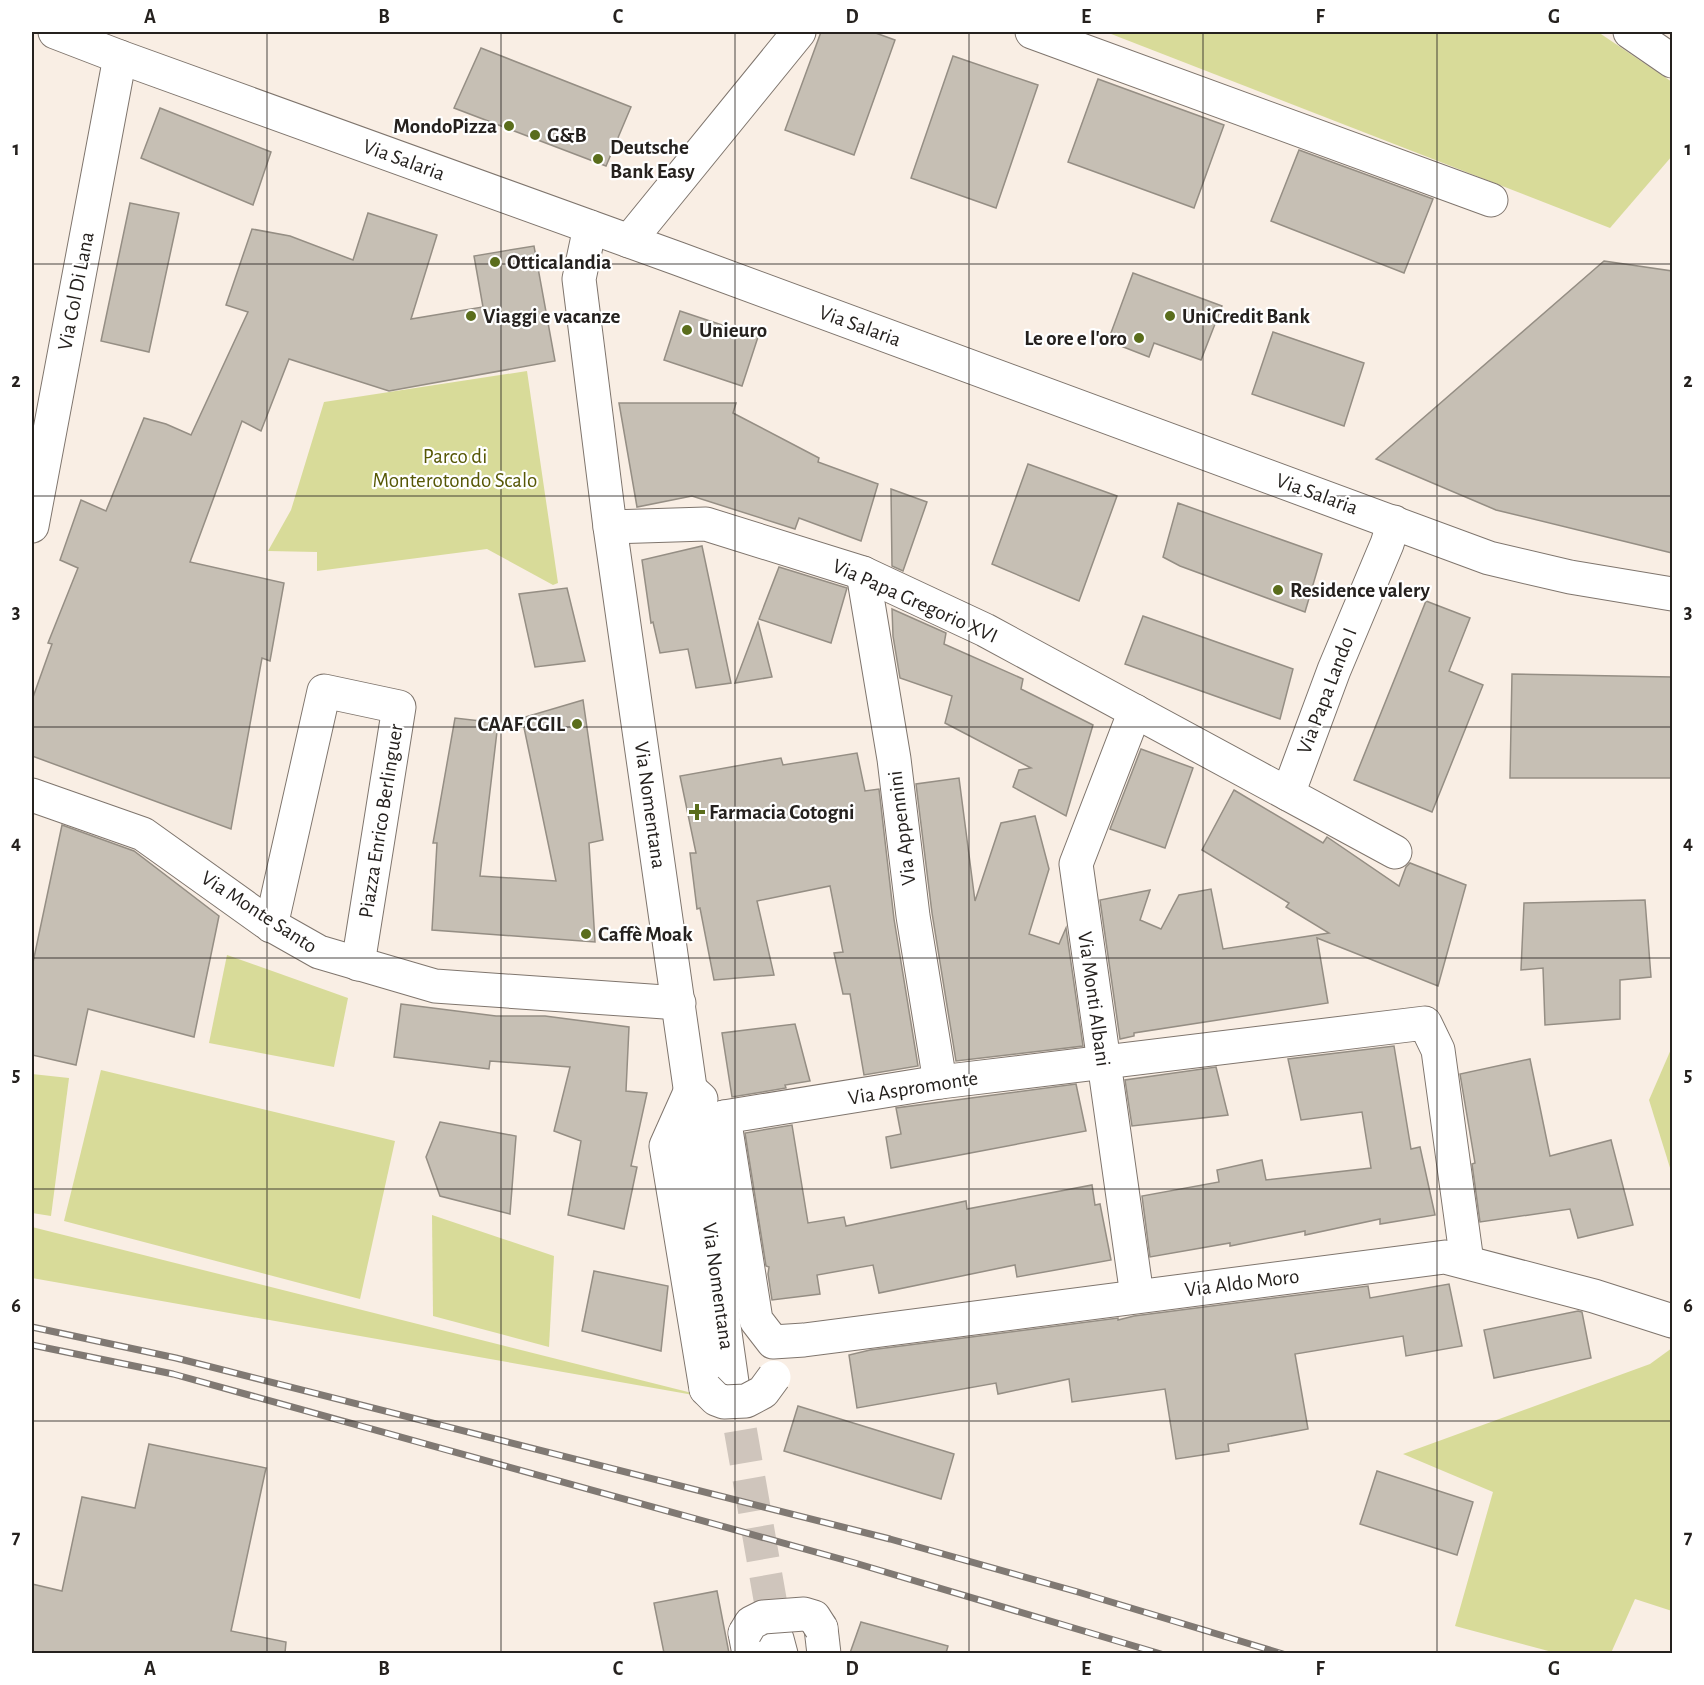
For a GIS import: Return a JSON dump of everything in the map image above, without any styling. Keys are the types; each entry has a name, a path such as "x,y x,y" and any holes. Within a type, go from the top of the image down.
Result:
{"street":[{"name":"Via Salaria","path":"56,32 1489,558 1569,577 1672,594"},
{"path":"629,242 799,32"},
{"path":"1032,32 1491,200"},
{"path":"1630,32 1672,61"},
{"name":"Via Col Di Lana","path":"32,525 120,57"},
{"name":"Via Nomentana","path":"590,227 579,279 610,527 691,1090"},
{"name":"Via Papa Lando I","path":"1288,794 1334,670 1394,522"},
{"name":"Via Papa Gregorio XVI","path":"610,527 706,524 863,573 985,630 1135,711"},
{"name":"Via Appennini","path":"863,573 894,759 913,916 940,1082"},
{"name":"Piazza Enrico Berlinguer","path":"271,926 324,691 399,707 358,964"},
{"path":"1135,711 1395,852"},
{"name":"Via Monti Albani","path":"1135,711 1076,864 1137,1296"},
{"name":"Via Monte Santo","path":"32,795 143,834 271,926 319,952 435,986 679,1003"},
{"name":"Via Aspromonte","path":"724,1117 940,1082 1425,1023 1438,1050 1467,1262"},
{"path":"724,1117 691,1090 666,1146 719,1385 716,1399 724,1402 746,1401 763,1392 804,1340"},
{"name":"Via Aldo Moro","path":"724,1117 756,1320 773,1342 804,1340 1445,1257 1594,1296 1672,1321"},
{"path":"763,1645 751,1623 763,1617 804,1614 814,1617 823,1641"}],"green space":[{"path":"1106,32 1598,32 1672,82 1672,156 1610,228"},
{"name":"Parco di Monterotondo Scalo","path":"527,371 558,583 553,585 487,549 317,571 317,552 268,551 291,510 324,402"},
{"path":"227,955 348,998 334,1067 209,1043"},
{"path":"1672,1047 1672,1169 1671,1171 1649,1100"},
{"path":"101,1070 395,1141 360,1299 64,1221"},
{"path":"32,1074 69,1078 51,1216 32,1213"},
{"path":"432,1215 554,1256 549,1347 433,1316"},
{"path":"32,1227 716,1399 32,1278"},
{"path":"1672,1348 1672,1611 1635,1599 1611,1653 1556,1653 1455,1626 1493,1492 1403,1454 1650,1364"}],"building":[{"path":"821,32 873,32 895,40 854,155 785,130"},
{"path":"481,48 631,107 606,166 454,108"},
{"path":"953,56 1038,85 996,208 911,178"},
{"path":"1098,79 1224,125 1194,208 1068,162"},
{"path":"160,108 271,152 253,205 141,158"},
{"path":"1299,150 1433,199 1404,273 1271,221"},
{"path":"130,203 179,213 149,352 101,341"},
{"path":"368,213 437,235 411,319 483,307 474,256 534,246 555,361 389,391 289,359 261,431 242,421 190,562 284,583 270,661 262,658 231,829 32,756 32,700 52,644 48,643 78,568 60,560 81,500 106,511 144,418 166,424 191,435 248,312 226,305 252,229 290,236 353,260"},
{"path":"1604,261 1672,271 1672,553 1496,510 1376,459"},
{"path":"1133,273 1222,306 1201,360 1154,343 1149,357 1108,341"},
{"path":"680,311 758,337 742,386 664,360"},
{"path":"1273,332 1364,363 1344,426 1252,394"},
{"path":"619,403 736,403 733,413 819,458 818,462 878,484 861,541 799,518 795,529 692,496 637,507"},
{"path":"1028,464 1117,496 1079,601 992,564"},
{"path":"891,489 927,502 903,571 892,566"},
{"path":"1178,503 1322,554 1305,612 1180,566 1163,557"},
{"path":"702,546 731,683 696,688 688,649 660,653 653,622 651,623 642,560"},
{"path":"779,567 847,588 831,643 759,619"},
{"path":"567,588 585,661 535,667 519,594"},
{"path":"1426,601 1470,618 1449,671 1483,685 1432,812 1354,780"},
{"path":"892,609 946,633 944,644 1023,679 1021,689 1093,725 1066,816 1013,787 1019,770 1031,768 945,723 952,696 900,678 893,636"},
{"path":"1143,616 1293,669 1280,719 1125,664"},
{"path":"758,622 772,677 735,683"},
{"path":"1512,674 1672,677 1672,778 1510,778"},
{"path":"583,700 603,840 589,843 595,942 432,930 437,843 433,843 455,718 498,723 480,876 556,881 522,718"},
{"path":"1141,749 1193,768 1165,848 1110,829"},
{"path":"857,753 865,791 879,789 894,919 918,1066 864,1075 850,994 843,994 834,953 843,952 830,886 757,901 774,975 714,980 700,908 697,909 690,853 696,853 680,776 781,758 783,765"},
{"path":"959,778 975,901 1001,823 1035,816 1049,869 1029,934 1059,944 1066,928 1083,1046 956,1061 932,913 916,784"},
{"path":"1234,790 1323,843 1327,837 1399,886 1406,867 1410,863 1466,885 1438,986 1317,938 1328,1003 1134,1033 1134,1036 1120,1039 1100,900 1150,890 1140,920 1161,929 1179,895 1211,889 1223,949 1329,933 1286,907 1289,903 1202,850"},
{"path":"62,825 134,851 219,916 194,1037 88,1009 76,1065 32,1055 32,967"},
{"path":"1645,900 1651,977 1620,980 1620,1019 1545,1025 1543,968 1521,970 1524,903"},
{"path":"401,1004 496,1016 545,1016 629,1027 626,1091 647,1093 631,1166 637,1167 624,1229 568,1215 581,1141 554,1131 570,1067 490,1061 489,1069 394,1057"},
{"path":"795,1024 810,1081 785,1085 786,1088 732,1097 722,1033"},
{"path":"1394,1046 1411,1149 1420,1147 1435,1215 1380,1224 1380,1219 1305,1235 1305,1231 1230,1246 1230,1243 1150,1257 1142,1196 1219,1182 1217,1170 1262,1160 1266,1180 1371,1168 1362,1112 1301,1120 1288,1059"},
{"path":"1530,1059 1550,1156 1611,1140 1633,1225 1578,1238 1570,1209 1480,1222 1472,1164 1475,1163 1460,1074"},
{"path":"1216,1067 1228,1115 1132,1126 1125,1080"},
{"path":"1076,1084 1086,1131 891,1168 886,1137 901,1134 896,1108"},
{"path":"440,1122 516,1136 510,1214 440,1196 426,1157"},
{"path":"792,1125 808,1223 844,1217 846,1226 966,1201 967,1209 1092,1185 1095,1205 1100,1204 1111,1260 1017,1277 1015,1265 879,1293 873,1265 817,1275 820,1294 772,1300 769,1267 766,1266 745,1133"},
{"path":"594,1271 668,1286 661,1351 582,1331"},
{"path":"1449,1284 1462,1346 1406,1356 1403,1336 1295,1354 1308,1429 1228,1444 1229,1451 1176,1459 1165,1389 1072,1402 1069,1379 998,1394 996,1383 857,1408 849,1355 870,1350 1118,1318 1118,1320 1134,1316 1368,1286 1370,1298"},
{"path":"1582,1312 1591,1358 1494,1378 1484,1330"},
{"path":"798,1406 954,1454 941,1499 784,1451"},
{"path":"149,1444 266,1468 231,1631 286,1642 285,1653 32,1653 32,1584 62,1591 82,1497 135,1508"},
{"path":"1377,1471 1473,1502 1457,1555 1360,1524"},
{"path":"717,1591 729,1653 664,1653 654,1603"},
{"path":"861,1622 948,1646 946,1653 850,1653"}],"tunnel":[{"path":"732,1382 777,1639"}],"railway":[{"path":"32,1327 176,1358 890,1539 1078,1592 1283,1654"},
{"path":"32,1345 173,1374 855,1563 1161,1654"}],"place":[{"name":"MondoPizza","path":"509,126"},
{"name":"G&B","path":"535,135"},
{"name":"Deutsche Bank Easy","path":"598,159"},
{"name":"Otticalandia","path":"495,262"},
{"name":"Viaggi e vacanze","path":"471,316"},
{"name":"UniCredit Bank","path":"1170,316"},
{"name":"Unieuro","path":"687,330"},
{"name":"Le ore e l'oro","path":"1139,338"},
{"name":"Residence valery","path":"1278,590"},
{"name":"CAAF CGIL","path":"577,724"},
{"name":"Farmacia Cotogni","path":"697,812"},
{"name":"Caffè Moak","path":"586,934"}]}
